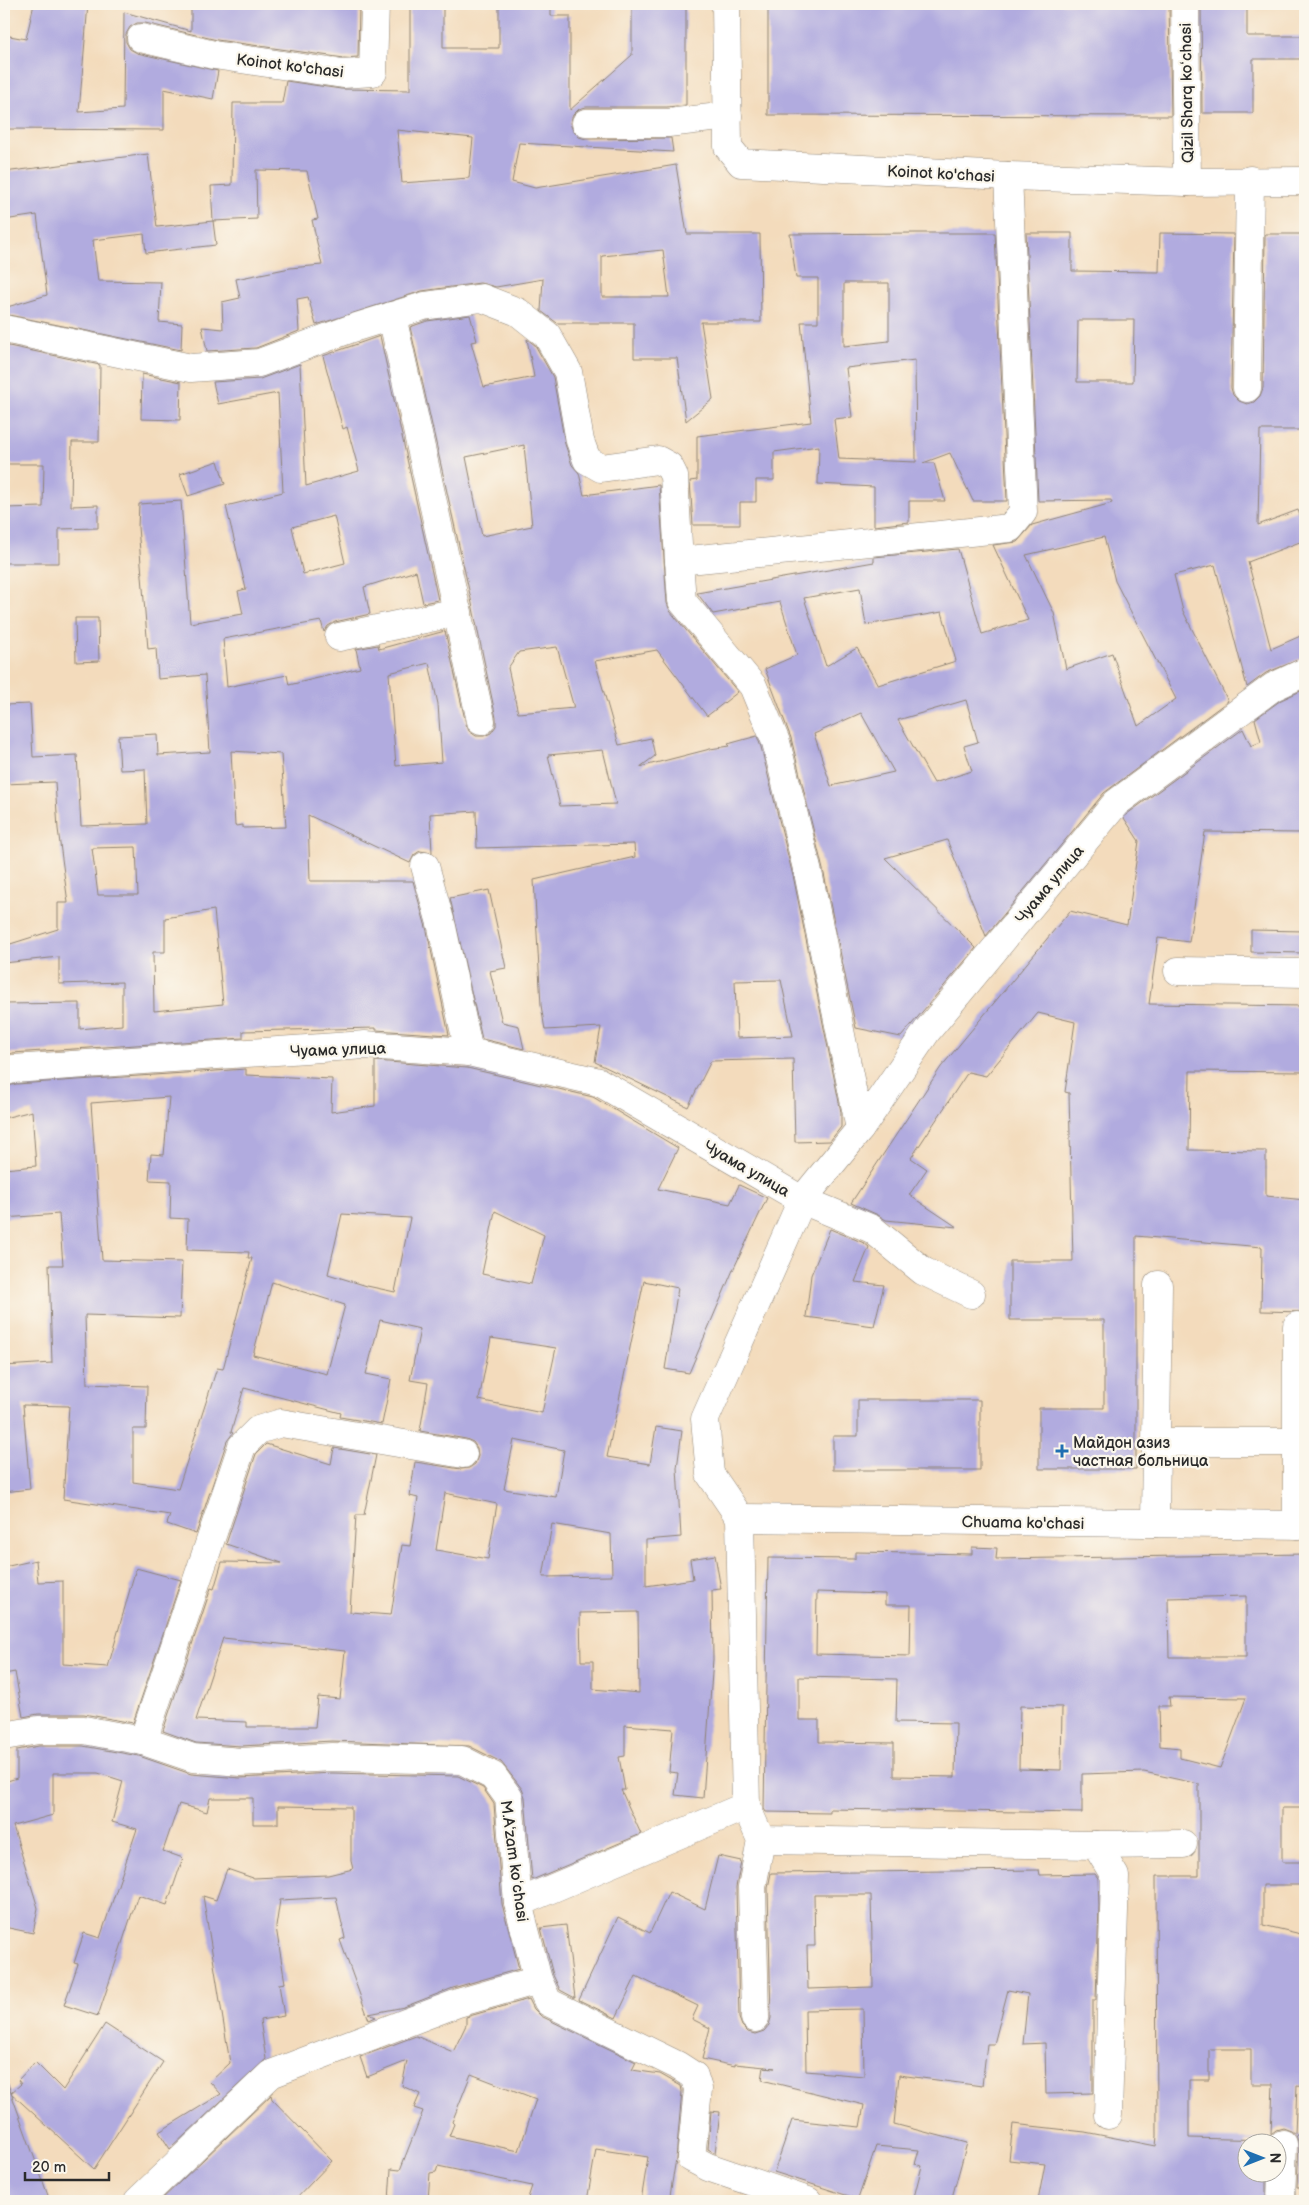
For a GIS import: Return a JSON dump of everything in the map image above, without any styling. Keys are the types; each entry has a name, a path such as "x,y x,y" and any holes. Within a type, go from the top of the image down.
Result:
{"street":[{"name":"Koinot ko'chasi","path":"141,38 214,56 343,74 373,72 374,4"},
{"name":"Koinot ko'chasi","path":"726,4 728,147 741,163 1008,176 1187,182 1305,181"},
{"name":"Qizil Sharq koʻchasi","path":"1185,4 1187,182"},
{"path":"586,123 668,123 728,116"},
{"path":"679,561 1010,528 1023,512 1008,176"},
{"path":"1247,388 1250,180"},
{"path":"4,329 191,368 259,363 350,329 424,306 482,298 518,312 547,334 568,372 580,441 587,460 601,468 658,460 669,466 674,476 682,601 754,686 776,742 809,877 860,1129"},
{"path":"392,316 481,721"},
{"path":"339,636 458,612"},
{"name":"Чуама улица","path":"4,1072 13,1069 365,1045 469,1052 599,1082 802,1200 860,1129 927,1031 1116,803 1273,688 1305,672"},
{"path":"425,866 442,927 469,1052"},
{"path":"1178,971 1305,973"},
{"path":"755,2018 752,1887 761,1840 746,1806 740,1518 710,1474 705,1419 802,1200 872,1229 923,1271 971,1294"},
{"path":"1155,1524 1158,1285"},
{"path":"1297,1326 1301,1525"},
{"path":"143,1741 242,1446 258,1430 281,1423 463,1454"},
{"path":"1156,1442 1298,1442"},
{"name":"Chuama ko'chasi","path":"740,1518 1301,1525"},
{"name":"M.Aʻzam koʻchasi","path":"4,1736 38,1730 84,1730 143,1741 193,1758 241,1762 332,1757 462,1760 493,1776 509,1798 518,1902 538,1980 548,2002 677,2064 694,2076 698,2089 691,2158 708,2167 808,2201"},
{"path":"518,1902 746,1806"},
{"path":"761,1840 1182,1844"},
{"path":"1096,1844 1115,1876 1108,2115"},
{"path":"138,2201 271,2074 458,2003 538,1980"},
{"path":"1281,2201 1282,2182"}],"building":[{"path":"34,4 88,4 79,112 123,109 124,12 191,31 191,4 359,4 358,57 344,58 217,40 145,23 137,23 130,27 126,34 126,42 130,49 137,53 218,71 213,99 164,89 164,130 4,129 4,35 26,39"},
{"path":"410,4 443,4 443,48 499,48 499,4 551,4 551,16 570,16 570,110 632,55 632,4 686,4 686,105 667,107 586,107 579,109 573,115 570,123 573,131 579,137 586,139 671,138 673,152 519,143 512,182 535,188 676,165 687,234 760,234 761,322 701,322 713,399 686,421 677,358 634,358 634,323 557,323 541,311 543,279 496,287 480,283 422,291 316,325 308,297 297,299 299,331 256,348 207,351 202,327 223,329 222,302 240,298 236,279 290,268 322,265 312,220 318,219 307,171 256,170 257,219 213,221 211,186 232,185 233,103 282,103 286,81 341,89 410,90","holes":["397,130 473,138 469,178 402,183","663,250 669,297 602,297 602,256"]},
{"path":"768,4 1169,4 1171,116 768,115"},
{"path":"1201,4 1247,4 1247,36 1305,36 1305,59 1253,59 1253,113 1202,113"},
{"path":"148,154 157,227 213,221 216,245 146,253 144,234 93,240 98,281 161,282 159,322 182,324 181,350 4,314 4,308 47,295 37,215 4,220 4,172"},
{"path":"995,233 1007,501 973,501 950,453 923,463 934,463 945,501 909,501 909,522 874,526 874,487 818,484 819,446 774,452 774,480 756,480 756,502 740,502 740,525 693,525 690,481 697,480 697,436 811,422 801,322 818,322 818,278 796,278 790,234","holes":["844,283 889,283 889,341 844,346","915,360 916,462 839,459 834,419 852,417 846,368"]},
{"path":"1026,233 1072,233 1072,271 1159,272 1160,233 1234,234 1231,388 1233,395 1239,401 1247,404 1254,402 1260,396 1263,388 1265,234 1305,234 1305,430 1260,430 1258,525 1298,510 1305,529 1305,540 1248,562 1271,649 1305,634 1305,657 1266,673 1247,687 1215,565 1174,575 1183,611 1228,701 1104,793 986,936 947,840 885,858 976,948 901,1037 856,1028 824,874 791,738 765,669 797,655 780,602 713,614 697,593 874,562 874,557 958,549 982,634 1028,620 993,545 1017,542 1032,525 1112,503 1111,500 1038,501","holes":["1078,320 1134,320 1133,382 1077,382","1104,537 1115,581 1176,699 1138,726 1112,653 1066,669 1054,613 1026,555","860,588 866,625 942,612 956,661 878,685 857,648 826,666 804,598","966,700 978,742 964,746 972,771 934,783 898,720","861,713 894,772 831,786 814,734"]},
{"path":"470,315 477,341 471,342 484,387 534,377 527,339 535,345 553,377 565,444 572,465 579,473 584,495 659,485 667,603 670,611 738,692 707,716 657,650 595,661 619,745 651,738 655,756 640,767 710,749 730,746 728,744 757,736 794,880 841,1112 841,1127 830,1141 795,1142 793,1059 711,1061 688,1107 595,1062 601,1027 545,1030 541,1005 534,880 635,857 634,844 477,848 476,811 430,814 432,853 420,851 414,855 410,863 308,815 310,881 413,881 427,931 449,1035 376,1030 376,1028 243,1031 243,1038 12,1053 4,1056 4,1004 80,1003 80,1029 122,1025 122,982 59,984 59,957 4,963 4,946 58,929 58,903 68,903 58,829 55,782 4,784 4,734 6,733 4,705 30,704 33,757 77,755 81,826 147,824 145,769 120,770 118,736 157,734 158,755 210,752 205,675 158,679 156,648 148,649 138,527 139,504 181,501 190,623 243,614 238,591 246,589 226,506 283,492 278,393 218,404 213,382 260,379 300,364 306,486 359,471 347,427 343,429 323,356 380,336 438,600 423,603 416,571 364,587 370,614 335,622 328,626 324,632 321,621 223,639 227,687 287,675 289,685 360,668 356,649 378,645 379,649 445,631 469,731 476,736 484,736 491,733 496,726 496,718 473,608 410,327 427,321","holes":["524,445 532,526 482,536 466,457","334,516 345,563 303,574 292,527","557,647 574,708 518,713 508,668 519,652","429,663 438,704 442,762 396,766 389,673","603,750 616,804 560,806 548,755","231,751 281,754 286,827 243,828 243,825 235,826","136,847 138,895 98,895 92,848","214,910 223,1004 154,1011 153,952 165,952 165,918","781,980 793,1036 737,1038 735,981"]},
{"path":"4,345 100,365 99,442 72,442 71,506 98,505 98,528 59,529 59,563 4,563 4,508 43,507 44,464 4,464"},
{"path":"142,374 181,382 180,420 141,419"},
{"path":"218,461 225,484 188,496 180,474"},
{"path":"75,618 98,618 99,661 76,662"},
{"path":"1305,689 1305,833 1205,832 1189,942 1158,938 1149,1004 1305,1006 1305,1072 1190,1071 1189,1150 1266,1151 1266,1196 1305,1200 1305,1312 1261,1311 1262,1247 1136,1236 1136,1469 1039,1469 1039,1408 1104,1408 1104,1320 1010,1320 1010,1261 1073,1261 1069,1093 1065,1092 1075,1022 1038,1013 986,1076 968,1072 911,1158 927,1169 909,1195 957,1227 886,1220 851,1203 941,1067 1070,911 1127,925 1139,841 1124,818 1127,814 1243,729 1251,746 1261,742 1255,719 1281,700"},
{"path":"489,890 506,968 490,971 502,1022 519,1026 524,1049 482,1039 450,898"},
{"path":"1251,930 1305,931 1305,953 1251,952"},
{"path":"375,1061 467,1068 593,1097 678,1148 658,1189 730,1204 739,1185 767,1198 733,1270 689,1373 665,1369 678,1288 644,1281 607,1457 650,1464 656,1427 682,1431 677,1468 681,1537 646,1540 646,1586 693,1579 690,1559 715,1555 721,1589 712,1590 713,1659 703,1798 675,1795 678,1773 669,1772 673,1729 625,1725 625,1756 619,1757 625,1790 621,1790 641,1834 532,1880 525,1797 522,1789 501,1762 469,1746 332,1741 241,1746 196,1743 163,1731 211,1588 214,1589 222,1562 282,1563 226,1544 256,1454 266,1444 331,1464 334,1448 376,1455 364,1515 356,1515 350,1612 391,1615 402,1545 410,1546 418,1498 410,1496 415,1462 461,1469 469,1468 475,1464 478,1456 477,1448 473,1442 466,1439 420,1431 428,1383 410,1380 420,1329 380,1320 366,1374 391,1379 382,1424 340,1417 341,1413 244,1388 231,1432 233,1433 227,1441 196,1534 167,1524 170,1515 63,1499 69,1406 23,1405 30,1489 4,1492 4,1366 52,1363 49,1265 63,1265 59,1214 4,1218 4,1169 36,1166 32,1111 4,1118 4,1087 16,1084 246,1069 246,1075 332,1079 331,1112 375,1106","holes":["169,1097 164,1155 151,1154 149,1180 171,1181 170,1218 188,1219 187,1250 249,1252 248,1258 252,1258 223,1369 217,1368 178,1489 133,1482 133,1429 146,1429 147,1386 87,1384 85,1315 180,1318 182,1262 102,1260 91,1103","495,1211 544,1235 531,1284 482,1274","342,1214 410,1218 395,1292 328,1274","272,1282 345,1305 327,1374 253,1355","491,1338 556,1348 542,1413 479,1400","514,1440 564,1450 556,1497 504,1489","445,1493 497,1504 488,1559 436,1550","552,1524 611,1534 612,1576 543,1577","638,1612 639,1693 593,1689 593,1661 581,1661 580,1613","223,1638 345,1651 340,1699 318,1697 315,1727 247,1727 247,1722 196,1720"]},
{"path":"830,1229 864,1243 869,1247 855,1282 884,1285 874,1326 806,1317 811,1275"},
{"path":"858,1400 980,1400 980,1470 833,1470 833,1436 858,1436"},
{"path":"972,1547 997,1548 996,1559 1305,1554 1305,1808 1282,1808 1282,1862 1305,1862 1305,1885 1263,1885 1263,1925 1305,1935 1305,2086 1297,2085 1295,2134 1283,2128 1271,2132 1273,2084 1251,2084 1251,2049 1209,2049 1209,2080 1189,2080 1189,2138 1236,2139 1236,2182 1266,2182 1266,2201 1038,2201 1045,2164 1009,2160 1013,2124 1085,2132 1156,2146 1156,1876 1199,1876 1199,1784 1144,1772 1082,1774 1082,1813 830,1809 830,1813 766,1812 764,1809 768,1558 855,1559 855,1552 972,1554","holes":["817,1592 885,1594 885,1605 911,1605 910,1656 816,1654","1246,1596 1246,1657 1169,1657 1168,1598","799,1677 897,1679 896,1722 956,1723 955,1777 894,1776 894,1743 819,1742 819,1720 799,1720","1169,1697 1246,1698 1220,1768 1180,1758 1180,1748 1160,1746 1159,1706 1170,1706","1020,1706 1062,1707 1061,1770 1019,1769"]},
{"path":"36,1560 38,1582 63,1581 63,1664 108,1667 136,1568 181,1580 133,1723 84,1714 38,1714 23,1717 15,1672 4,1674 4,1567"},
{"path":"39,1746 83,1746 139,1756 191,1774 240,1778 332,1773 458,1776 483,1788 494,1804 502,1904 519,1969 453,1988 404,2007 369,2014 376,2017 369,2020 340,1940 345,1938 336,1897 280,1900 276,1927 285,1983 279,1984 284,2016 260,2020 266,2059 170,2149 159,2132 221,2094 210,2082 230,2063 203,1896 216,1900 227,1869 253,1878 328,1875 353,1869 351,1861 351,1807 278,1806 278,1824 253,1824 253,1798 210,1798 207,1812 179,1804 163,1851 183,1858 167,1905 138,1895 98,2016 64,2005 78,1964 74,1963 84,1933 100,1938 137,1829 112,1822 123,1781 98,1773 53,1773 53,1815 13,1826 38,1908 33,1933 4,1927 4,1782 17,1778 17,1750"},
{"path":"718,1856 741,1861 736,1887 739,2018 742,2026 748,2032 755,2034 764,2031 769,2025 771,2018 768,1888 771,1873 1039,1870 1040,1875 1095,1874 1098,1878 1099,1905 1096,2000 1093,2000 1093,2093 1046,2094 1045,2043 1023,2044 1028,1994 1008,1990 994,2044 987,2044 982,2086 899,2075 894,2124 967,2143 951,2201 913,2201 922,2166 915,2164 919,2150 876,2146 858,2199 774,2172 792,2120 860,2127 864,2105 762,2080 764,2067 775,2068 735,2064 735,2066 702,2059 710,2028 692,2019 698,2006 636,1976 616,2018 579,2000 618,1917 650,1933 669,1892 705,1909","holes":["814,1895 871,1895 873,1987 808,1989 807,1946 815,1946","863,2009 864,2076 806,2071 805,2010"]},
{"path":"566,1925 575,1998 560,1990 553,1975 541,1928"},
{"path":"529,1999 534,2009 541,2016 636,2062 632,2070 660,2074 681,2086 676,2159 669,2201 641,2201 648,2157 596,2149 587,2201 527,2201 532,2186 438,2166 436,2172 430,2173 428,2201 389,2201 391,2169 400,2170 423,2111 414,2108 420,2094 402,2086 407,2061 367,2077 360,2057 416,2036 453,2052 466,2025 466,2017","holes":["471,2074 536,2099 519,2151 449,2136 454,2124 452,2122"]},
{"path":"105,2024 163,2062 94,2169 11,2093 21,2084 18,2080 35,2062 63,2090"},
{"path":"7,2081 50,2201 4,2201 4,2082"},
{"path":"271,2095 272,2099 332,2161 294,2201 160,2201"},
{"path":"711,2111 720,2112 715,2153 708,2149"},
{"path":"1296,2135 1305,2135 1305,2187 1297,2187 1299,2145"}],"place":[{"name":"Майдон азиз частная больница","path":"1062,1451"}]}
